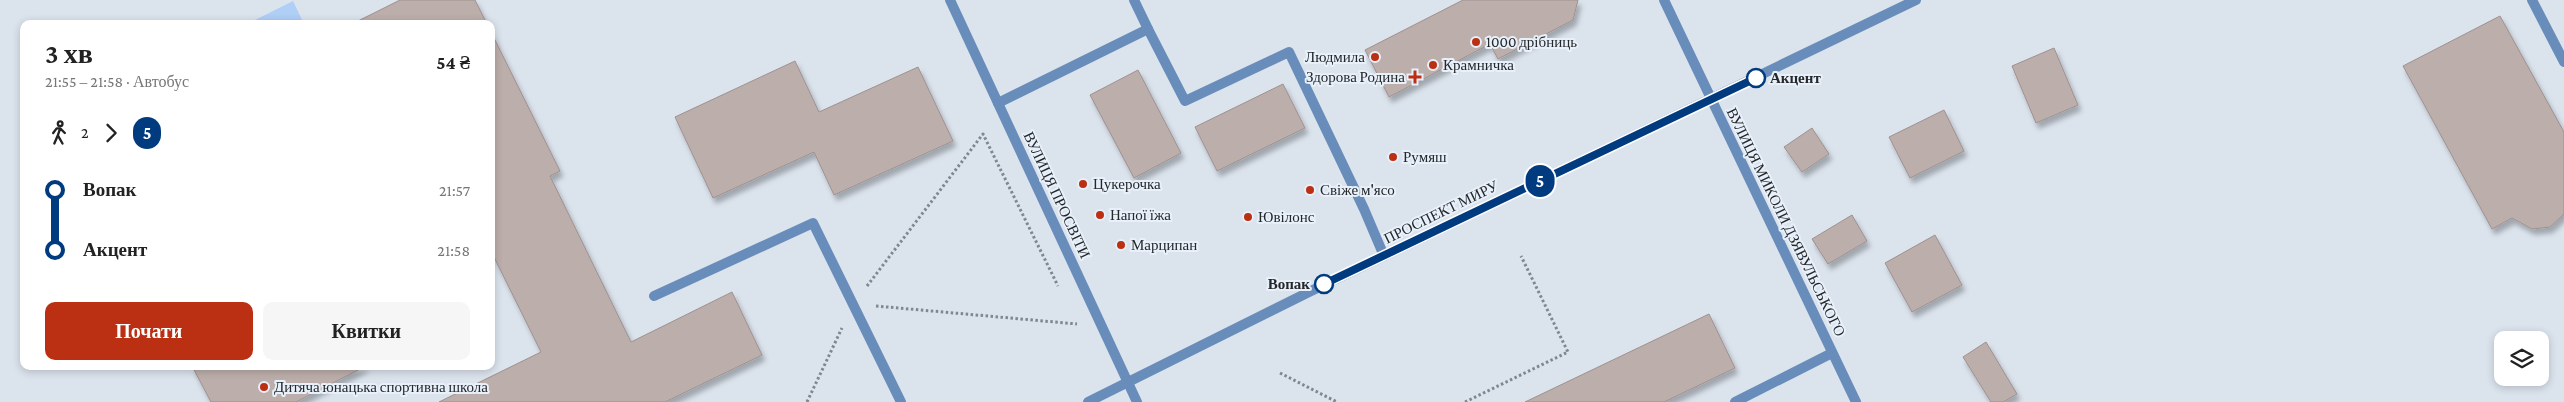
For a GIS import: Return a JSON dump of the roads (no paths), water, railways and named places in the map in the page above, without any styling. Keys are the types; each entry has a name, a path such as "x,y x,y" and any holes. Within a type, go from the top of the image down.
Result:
{"street":[{"name":"ВУЛИЦЯ ПРОСВІТИ","path":"950,0 1137,402"},
{"path":"1134,0 1184,101 1290,52 1364,208 1384,256"},
{"name":"ВУЛИЦЯ МИКОЛИ ДЗЯВУЛЬСЬКОГО","path":"1664,0 1856,402"},
{"name":"ПРОСПЕКТ МИРУ","path":"1088,402 1384,256 1916,0"},
{"path":"2532,0 2564,62"},
{"path":"998,103 1148,29"},
{"path":"654,296 813,224 901,402"},
{"path":"1735,402 1832,353"}],"place":[{"name":"1000 дрібниць","path":"1476,42"},
{"name":"Людмила","path":"1375,57"},
{"name":"Крамничка","path":"1433,65"},
{"name":"Здорова Родина","path":"1415,77"},
{"name":"Акцент","path":"1756,78"},
{"name":"Румяш","path":"1393,157"},
{"name":"Цукерочка","path":"1083,184"},
{"name":"Свіже м'ясо","path":"1310,190"},
{"name":"Напої їжа","path":"1100,215"},
{"name":"Ювілонс","path":"1248,217"},
{"name":"Марципан","path":"1121,245"},
{"name":"Вопак","path":"1324,284"},
{"name":"Дитяча юнацька спортивна школа","path":"264,387"}]}
